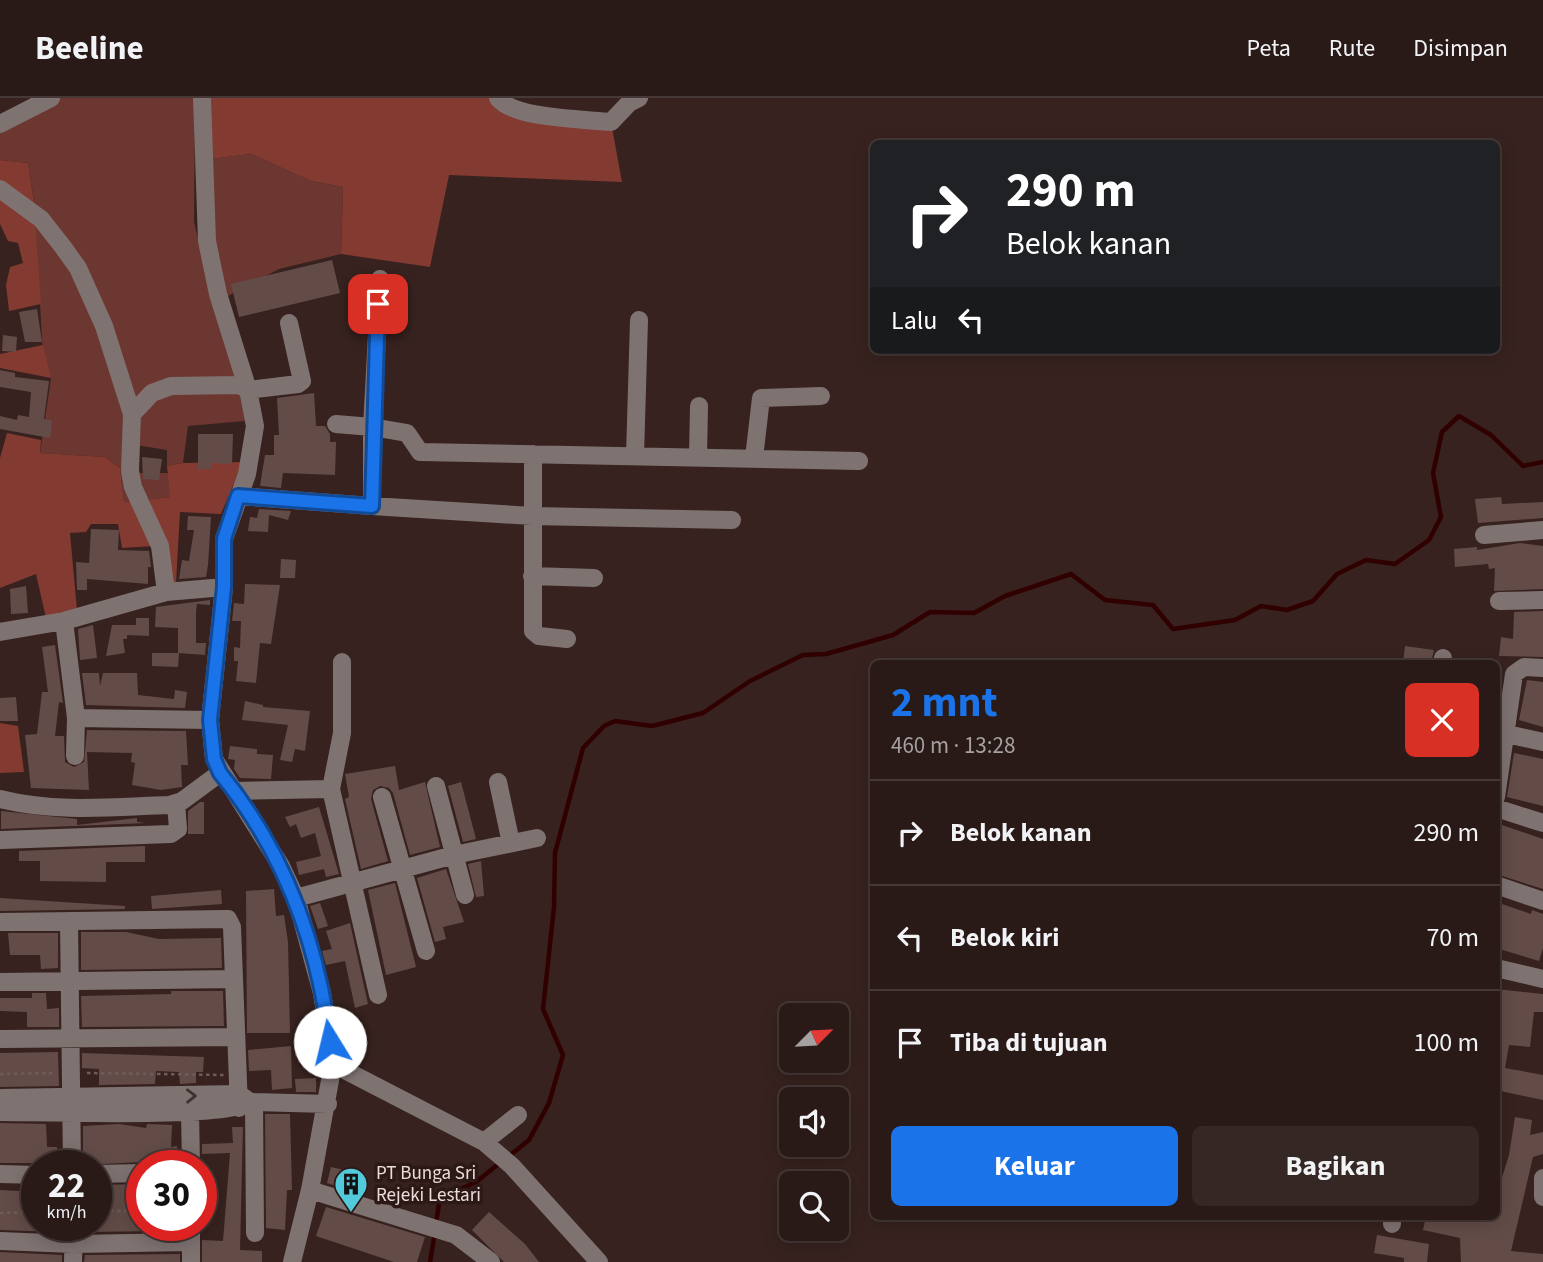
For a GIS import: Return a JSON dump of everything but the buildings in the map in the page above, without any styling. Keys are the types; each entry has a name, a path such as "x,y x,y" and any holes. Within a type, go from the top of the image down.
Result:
{"street":[{"path":"0,124 51,98"},
{"path":"202,98 206,240 218,294 248,390 255,426 253,447 224,539 224,587 210,720 214,759 220,773 281,866 296,898 322,992 333,1064 328,1104 292,1262"},
{"path":"498,98 506,106 523,112 611,122 629,103 639,98"},
{"path":"0,189 41,219 78,268 104,326 132,414 130,471 133,487 160,546 166,592"},
{"path":"372,506 372,427 380,279"},
{"path":"635,456 639,320"},
{"path":"132,414 152,393 171,386 239,385 248,390 294,387 302,382 289,323"},
{"path":"754,458 761,398 821,396"},
{"path":"698,457 699,406"},
{"path":"336,424 407,433 420,452 859,461"},
{"path":"533,454 533,631 539,636 568,639"},
{"path":"238,496 532,516 732,520"},
{"path":"1483,535 1543,530"},
{"path":"531,576 594,578"},
{"path":"0,632 64,621 166,592 224,587"},
{"path":"1499,601 1543,600"},
{"path":"64,621 76,718 75,757"},
{"path":"342,662 342,733 331,789 378,995"},
{"path":"1500,774 1514,674 1524,667 1543,668"},
{"path":"76,718 210,720"},
{"path":"1507,734 1543,742"},
{"path":"0,799 28,806 84,810 176,803 220,773"},
{"path":"498,782 512,843"},
{"path":"436,786 465,895"},
{"path":"234,791 331,789"},
{"path":"382,797 426,951"},
{"path":"1,840 171,834 178,829 176,803"},
{"path":"1500,809 1543,823"},
{"path":"296,898 454,855 537,838"},
{"path":"1500,886 1543,901"},
{"path":"0,922 228,919 232,927 238,1076 246,1102 255,1233"},
{"path":"69,921 71,1150"},
{"path":"1500,969 1543,979"},
{"path":"0,982 234,979"},
{"path":"0,1039 236,1037"},
{"path":"333,1064 484,1142 512,1166 599,1262"},
{"path":"0,1098 43,1105 246,1102 328,1104"},
{"path":"154,1104 190,1111 246,1102"},
{"path":"0,1112 43,1105"},
{"path":"190,1111 191,1150"},
{"path":"484,1142 518,1115"},
{"path":"0,1174 21,1175"},
{"path":"1543,1178 1543,1197"},
{"path":"310,1190 456,1235 491,1262"},
{"path":"0,1241 73,1253 147,1241"},
{"path":"190,1241 191,1262"}],"path":[{"path":"0,1074 238,1076"},
{"path":"0,1213 21,1212"}],"shaded area":[{"path":"59,98 195,98 194,222 212,298 236,377 245,421 188,426 183,463 167,466 167,450 136,445 133,473 168,473 171,497 124,502 120,468 105,457 40,453 51,378 43,355 34,201 28,163 0,160 0,127"},
{"path":"207,98 502,98 505,108 611,122 622,182 449,175 430,267 341,254 343,187 311,181 251,154 210,159"},
{"path":"251,154 311,181 343,187 341,254 279,269 226,297 212,229 210,159"},
{"path":"0,160 28,163 34,202 41,304 9,311 6,285 10,267 23,263 18,243 8,241 0,224"},
{"path":"43,345 51,378 0,368 0,354"},
{"path":"7,433 41,440 40,453 105,457 120,468 124,502 170,497 167,466 183,463 243,462 221,514 180,512 176,583 156,585 154,546 122,548 118,524 91,524 86,532 70,533 77,610 46,618 36,574 0,588 0,458"},
{"path":"0,723 18,726 24,772 0,773"}],"waterway":[{"path":"508,1157 529,1140 549,1103 563,1055 543,1009 554,907 555,853 583,748 604,726 615,721 652,726 703,713 750,681 803,655 826,654 893,635 930,612 974,613 1005,596 1071,574 1105,600 1153,605 1173,629 1235,620 1261,606 1287,610 1313,601 1337,574 1366,560 1395,564 1429,540 1441,517 1433,473 1442,432 1459,416 1491,435 1523,466 1543,462"},
{"path":"436,1223 440,1198 476,1182 501,1162"},
{"path":"430,1262 435,1232"}],"place":[{"name":"PT Bunga Sri Rejeki Lestari","path":"351,1214"}],"route":[{"path":"330,1042 322,992 296,898 281,866 220,773 214,759 210,720 224,587 224,539 238,496 372,506 372,427 378,304"}]}
